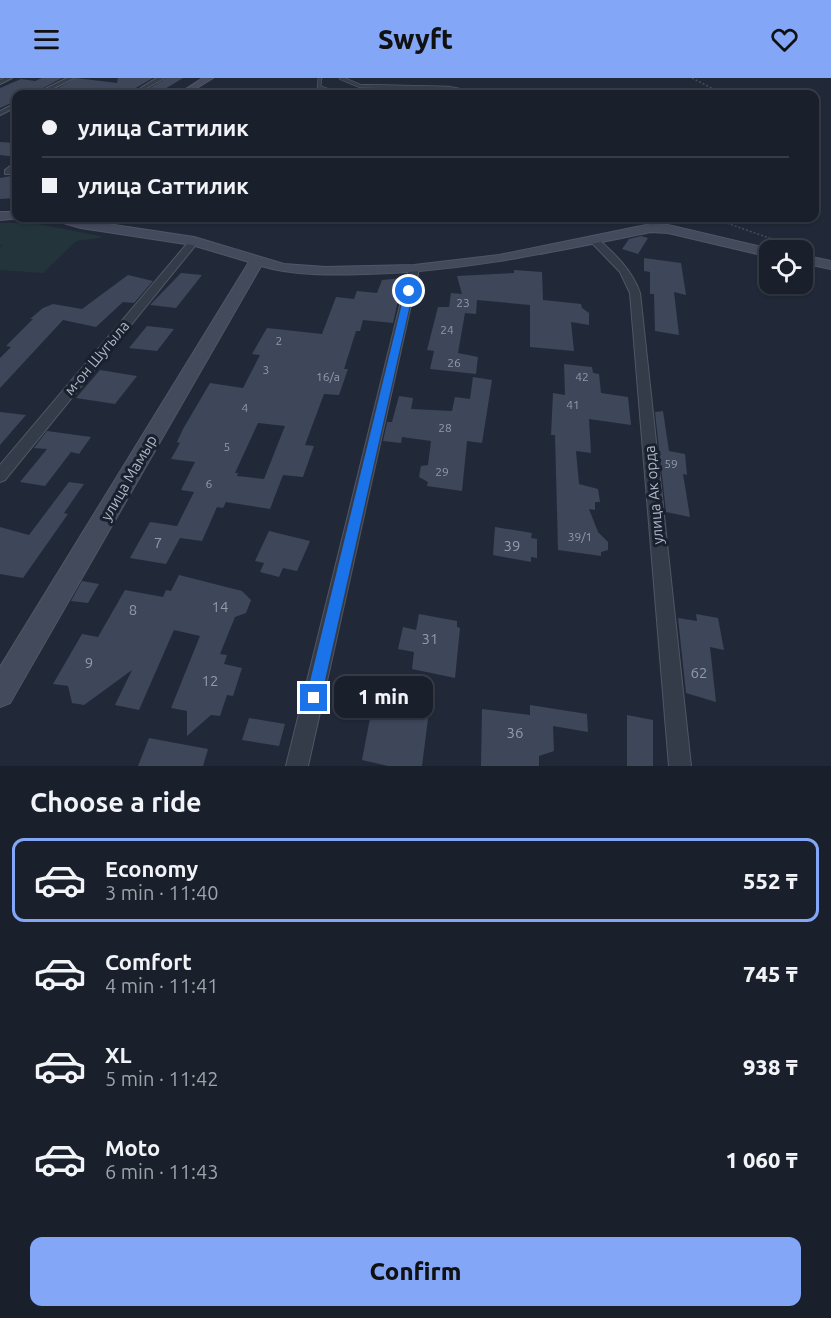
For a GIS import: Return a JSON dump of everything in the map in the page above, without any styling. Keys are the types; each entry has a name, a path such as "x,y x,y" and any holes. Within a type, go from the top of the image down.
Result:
{"main road":[{"path":"189,90 209,78"},
{"path":"72,222 194,241 256,262 309,271 414,268 499,260 630,231 668,229 759,250"},
{"name":"улица Мамыр","path":"0,693 256,262"},
{"path":"813,262 831,265"}],"street":[{"path":"0,82 9,78"},
{"path":"46,90 71,78"},
{"path":"141,90 161,78"},
{"path":"8,172 12,169"},
{"name":"улица Ак орда","path":"594,240 622,267 632,280 635,293 680,766"},
{"name":"м-он Шугыла","path":"0,476 194,241"},
{"path":"297,766 414,268"}],"lane":[{"path":"320,78 319,87 327,90"},
{"path":"341,78 360,86 459,90"}],"path":[{"path":"692,78 715,90"}],"shaded area":[{"path":"0,223 33,223 104,237 76,241 43,273 0,270 0,248 3,244 0,246"}],"building":[{"path":"42,78 62,78 40,90 12,90 12,103 0,108 0,88 21,79 35,81"},
{"path":"76,78 117,83 118,78 153,78 134,89 55,90"},
{"path":"166,78 183,78 163,90 147,90"},
{"path":"0,142 12,143 12,156 0,155"},
{"path":"11,176 12,198 0,199 0,178"},
{"path":"641,236 648,238 638,254 622,249 629,239"},
{"path":"644,258 681,263 686,295 674,292 679,335 655,331 654,294 650,294 650,272 644,271"},
{"path":"514,270 542,272 543,300 581,304 582,308 589,313 589,325 571,322 574,351 530,347 530,305 477,300 476,314 465,313 458,353 478,357 476,374 430,369 434,351 427,350 438,307 449,307 451,293 462,294 457,276 514,273"},
{"path":"181,273 202,275 176,308 150,305"},
{"path":"128,275 153,281 134,303 123,302 96,327 63,320 0,388 0,358 11,347 6,346 33,319 30,319 43,308 53,304 82,309"},
{"path":"403,278 393,323 363,320 360,331 356,331 344,369 348,369 339,395 324,394 305,445 314,446 303,477 283,475 270,509 226,502 223,508 217,507 202,541 180,538 166,564 130,558 150,522 177,526 194,492 181,490 195,462 171,459 180,443 177,442 183,429 210,383 243,388 260,355 252,354 267,328 322,334 336,297 354,299 357,291 377,293 382,280","holes":["258,423 285,426 264,479 237,476 238,473 235,473"]},
{"path":"147,326 174,329 157,351 129,348"},
{"path":"564,364 592,367 593,373 599,374 601,393 628,397 631,425 589,419 591,453 576,451 579,484 598,489 600,502 595,502 595,510 589,509 598,532 608,542 608,550 601,552 601,556 558,550 555,435 551,435 553,393 565,395"},
{"path":"100,370 137,376 115,404 76,398"},
{"path":"473,377 492,380 482,443 467,441 462,491 427,486 428,482 419,477 421,466 428,465 431,441 402,437 401,443 383,441 387,422 392,422 399,396 413,398 411,409 452,411 455,397 470,399"},
{"path":"663,411 669,451 685,454 687,475 683,474 690,517 666,512 655,412"},
{"path":"0,412 26,415 0,445"},
{"path":"47,431 91,437 79,454 71,452 45,486 20,482 47,449 34,448"},
{"path":"69,482 84,484 64,513 68,514 23,578 0,574 0,527 29,535"},
{"path":"495,527 532,533 531,538 537,539 537,558 531,557 531,562 493,555"},
{"path":"269,531 310,541 297,571 283,568 279,577 260,572 264,563 255,561"},
{"path":"179,575 242,591 251,600 246,613 235,617 220,654 227,655 224,664 242,668 233,696 227,695 220,716 211,715 187,736 187,711 171,708 200,636 174,630 139,710 115,705 132,670 84,705 72,703 68,686 53,684 82,634 98,637 125,590 163,597 166,590 171,591"},
{"path":"82,581 99,584 88,603 71,601"},
{"path":"419,614 457,621 457,627 460,628 455,678 412,669 414,652 398,649 403,627 416,630"},
{"path":"696,614 718,618 724,650 710,647 716,702 686,693 678,618 697,621"},
{"path":"375,692 430,703 422,766 388,766 362,760"},
{"path":"530,705 587,714 588,732 553,726 554,751 539,756 539,766 481,766 482,709 530,715"},
{"path":"627,715 653,720 653,766 627,766"},
{"path":"249,718 285,724 279,746 242,740"},
{"path":"149,738 208,749 203,766 138,766"}],"route":[{"path":"314,698 409,291"}]}
